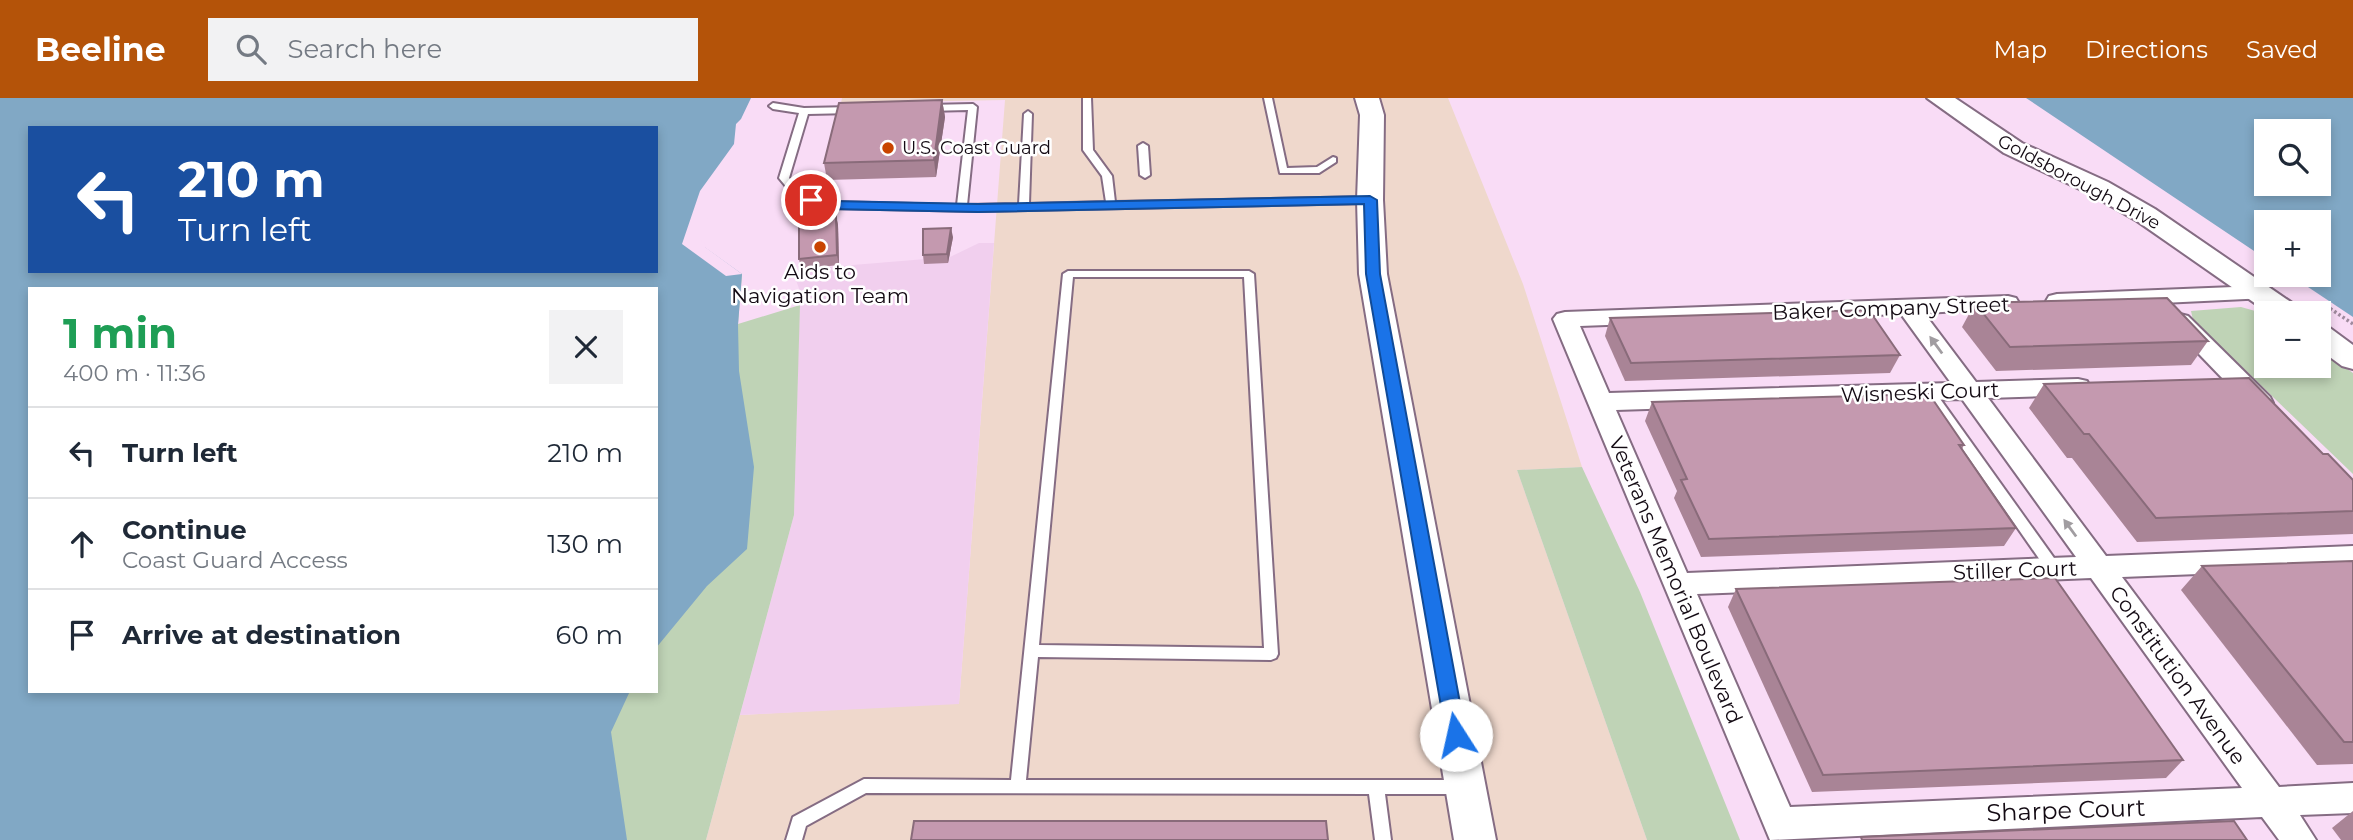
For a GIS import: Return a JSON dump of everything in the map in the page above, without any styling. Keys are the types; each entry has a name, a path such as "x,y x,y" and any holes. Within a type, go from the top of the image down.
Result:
{"street":[{"path":"1367,98 1372,115 1370,200 1373,274 1475,840"},
{"name":"Goldsborough Drive","path":"1939,98 2003,142 2131,205 2259,293 2278,301"},
{"name":"Baker Company Street","path":"1565,319 2259,293"},
{"path":"2157,298 2278,419"},
{"name":"Constitution Avenue","path":"1908,307 2299,840"},
{"name":"Veterans Memorial Boulevard","path":"1565,319 1784,831"},
{"path":"2331,343 2353,359"},
{"path":"2210,383 2239,382"},
{"name":"Wisneski Court","path":"1600,402 2098,386"},
{"name":"Stiller Court","path":"1678,584 2353,557"},
{"name":"Sharpe Court","path":"1784,831 2221,812 2271,801 2353,798"}],"lane":[{"path":"1087,98 1088,150 1107,176 1111,205"},
{"path":"1268,98 1283,171 1319,170 1333,160"},
{"path":"773,106 804,111 869,109"},
{"path":"921,108 972,107 962,208"},
{"path":"804,111 784,178 797,194 830,205 978,208 1370,200"},
{"path":"1024,207 1028,114"},
{"path":"1143,146 1145,175"},
{"path":"1018,786 1031,652 1068,274 1249,274 1271,654 1031,652"},
{"path":"1929,392 2054,569"},
{"path":"794,840 799,822 864,786 1466,787"},
{"path":"1376,788 1383,840"}],"path":[{"path":"2331,309 2353,324"}],"shaded area":[{"path":"842,98 1448,98 1523,284 1582,467 1517,470 1647,840 706,840 740,715 959,703 1005,100 841,103"},
{"path":"979,243 994,243 959,704 740,715 794,515 800,291 792,270 950,257"}],"green space":[{"path":"682,244 742,274 738,324 800,305 794,515 706,840 492,840 442,693 658,693 658,269"},
{"path":"2241,307 2254,311 2254,378 2331,378 2331,357 2353,373 2353,474 2193,320 2191,311"},
{"path":"1582,467 1640,592 1740,840 1647,840 1517,470"}],"water":[{"path":"0,98 762,98 717,181 696,241 742,274 738,325 739,371 754,467 747,549 707,586 658,646 658,287 28,287 28,693 629,693 611,732 627,840 0,840"},
{"path":"2026,98 2353,98 2353,317 2308,287 2331,287 2331,210 2254,210 2254,251"}],"pier":[{"path":"751,98 766,98 730,170 720,182 700,240 706,244 705,247 742,274 726,276 682,244 700,191 734,144 736,124"}],"building":[{"name":"U.S. Coast Guard","path":"942,100 934,160 824,163 839,103"},
{"name":"Aids to Navigation Team","path":"836,216 837,255 799,259 799,220"},
{"path":"951,228 947,254 923,255 923,229"},
{"path":"2167,298 2208,341 2010,347 1975,303"},
{"path":"1869,310 1900,355 1631,363 1610,318"},
{"path":"2249,378 2323,454 2328,454 2353,480 2353,511 2156,518 2089,434 2084,434 2044,384"},
{"path":"1929,394 1964,445 1959,445 2016,528 1709,539 1681,480 1687,479 1652,402"},
{"path":"2353,561 2353,742 2344,742 2202,566"},
{"path":"2055,578 2183,760 1823,775 1736,589"},
{"path":"914,821 1326,821 1328,840 911,840"},
{"path":"2234,821 2247,840 1862,840 1861,837"}],"place":[{"name":"U.S. Coast Guard","path":"888,148"},
{"name":"Aids to Navigation Team","path":"820,247"}],"route":[{"path":"811,200 830,205 978,208 1370,200 1373,274 1456,735"}]}
